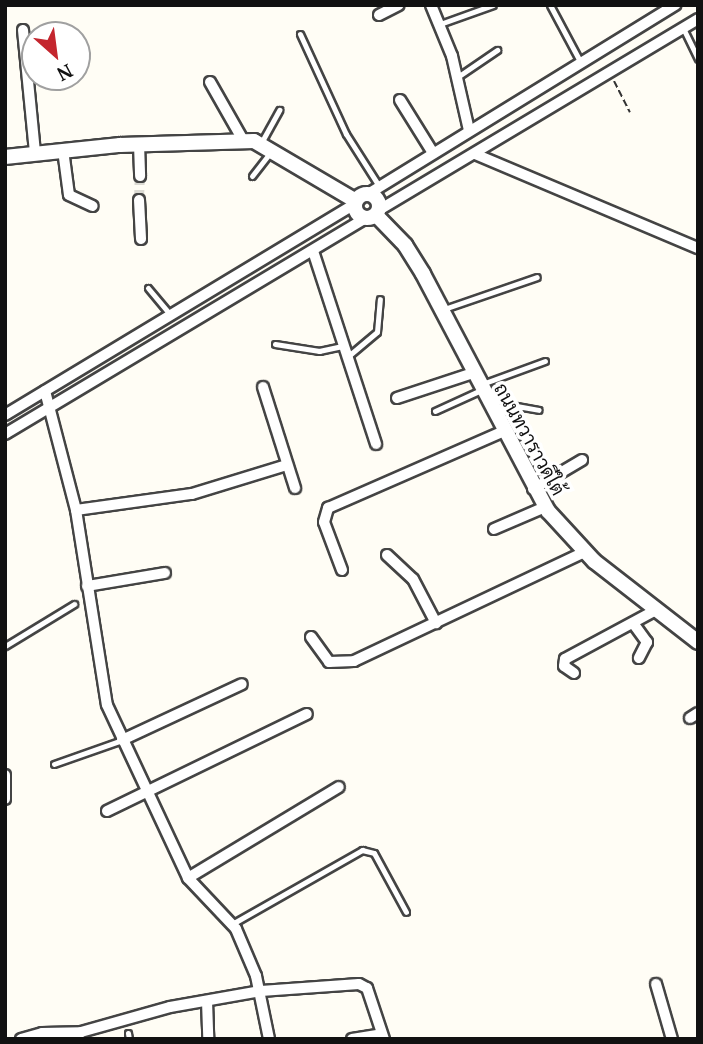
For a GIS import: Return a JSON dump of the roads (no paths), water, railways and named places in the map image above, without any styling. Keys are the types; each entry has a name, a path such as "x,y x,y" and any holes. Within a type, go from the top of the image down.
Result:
{"street":[{"path":"379,15 399,5"},
{"path":"431,5 440,24 469,130"},
{"path":"5,415 675,5"},
{"path":"5,434 698,19"},
{"path":"210,82 243,140"},
{"path":"30,91 36,152"},
{"path":"400,100 433,153"},
{"path":"5,156 138,144 243,140 267,146 365,196 378,199 374,214"},
{"path":"138,144 139,176"},
{"path":"63,150 69,195 93,206"},
{"path":"475,154 698,248"},
{"path":"365,196 358,214 374,214"},
{"path":"139,200 141,239"},
{"name":"ถนนทวาราวดีใต้","path":"374,214 405,245 442,309 502,432 545,507 585,552 698,642"},
{"path":"313,251 376,444"},
{"path":"397,398 478,383"},
{"path":"263,387 295,488"},
{"path":"45,391 52,406 76,510 103,688 122,740 188,878 232,924 261,991 268,1039"},
{"path":"342,570 324,522 328,508 502,432"},
{"path":"533,488 582,460"},
{"path":"76,510 192,494 287,465"},
{"path":"494,529 545,507"},
{"path":"311,637 329,662 345,664 585,552"},
{"path":"387,555 407,571 436,623"},
{"path":"87,586 165,573"},
{"path":"574,673 564,666 565,659 656,610"},
{"path":"633,623 647,642 639,658"},
{"path":"122,740 242,684"},
{"path":"107,811 149,793 307,714"},
{"path":"5,775 5,799"},
{"path":"188,878 339,787"},
{"path":"21,1039 42,1033 81,1032 207,1001 261,991 359,984 367,988 383,1036 352,1039"},
{"path":"656,984 672,1039"},
{"path":"207,1001 208,1039"}],"lane":[{"path":"440,24 493,5"},
{"path":"550,5 581,63"},
{"path":"683,28 698,59"},
{"path":"300,34 346,134 365,196"},
{"path":"456,78 497,50"},
{"path":"252,176 267,146 279,110"},
{"path":"442,309 537,277"},
{"path":"148,288 170,314"},
{"path":"346,358 377,332 380,299"},
{"path":"275,344 319,351 343,346"},
{"path":"435,411 478,383 545,361"},
{"path":"491,410 512,405 540,410"},
{"path":"5,646 74,604"},
{"path":"54,764 122,740"},
{"path":"232,924 362,850 374,853 405,912"}],"tunnel":[{"path":"139,200 140,176"}]}
